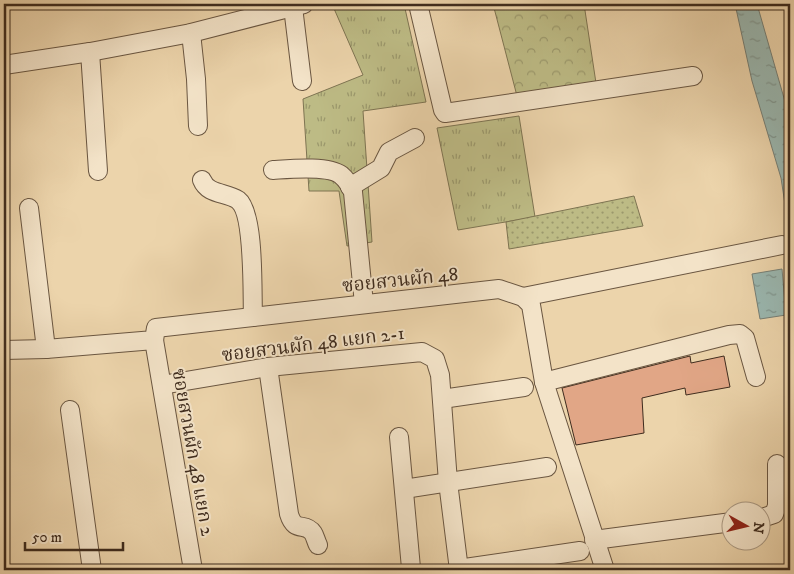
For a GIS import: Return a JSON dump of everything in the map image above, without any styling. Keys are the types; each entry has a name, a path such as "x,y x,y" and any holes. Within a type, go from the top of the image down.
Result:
{"street":[{"path":"418,4 443,110 446,113 693,76"},
{"path":"4,65 90,52 191,33 298,5 302,81"},
{"path":"191,33 196,79 198,126"},
{"path":"90,52 98,171"},
{"path":"350,186 381,168 389,152 415,138"},
{"path":"273,170 309,168 339,174 350,186 353,192 364,304"},
{"path":"202,180 209,189 238,200 244,207 249,228 253,317"},
{"path":"29,208 46,349"},
{"path":"523,297 782,245"},
{"name":"ซอยสวนผัก 48","path":"154,340 156,328 499,290 523,297"},
{"path":"523,297 531,305 544,382 587,546 605,570"},
{"path":"544,382 729,335 740,334 745,338 756,377"},
{"path":"4,350 46,349 154,340"},
{"name":"ซอยสวนผัก 48 แยก 2","path":"154,340 193,570"},
{"name":"ซอยสวนผัก 48 แยก 2-1","path":"162,385 268,367 422,352 435,359 440,375 448,482 459,569"},
{"path":"268,367 288,514 295,526 306,528 313,533 318,545"},
{"path":"442,399 524,388"},
{"path":"70,410 92,570"},
{"path":"399,437 411,568"},
{"path":"772,515 777,506 778,464"},
{"path":"404,489 547,467"},
{"path":"459,569 722,524"}],"green space":[{"path":"332,4 404,4 426,102 363,111 372,242 347,246 339,191 309,191 303,99 363,75"},
{"path":"493,4 584,4 596,83 517,96"},
{"path":"519,116 535,217 458,230 437,128"},
{"path":"634,196 643,226 509,249 506,222"}],"water":[{"path":"735,4 757,4 790,119 790,237 781,178 752,81"},
{"path":"782,269 786,315 760,319 752,274"}],"building":[{"path":"690,356 691,363 724,356 730,387 686,395 685,388 642,398 644,433 576,445 562,388"}]}
